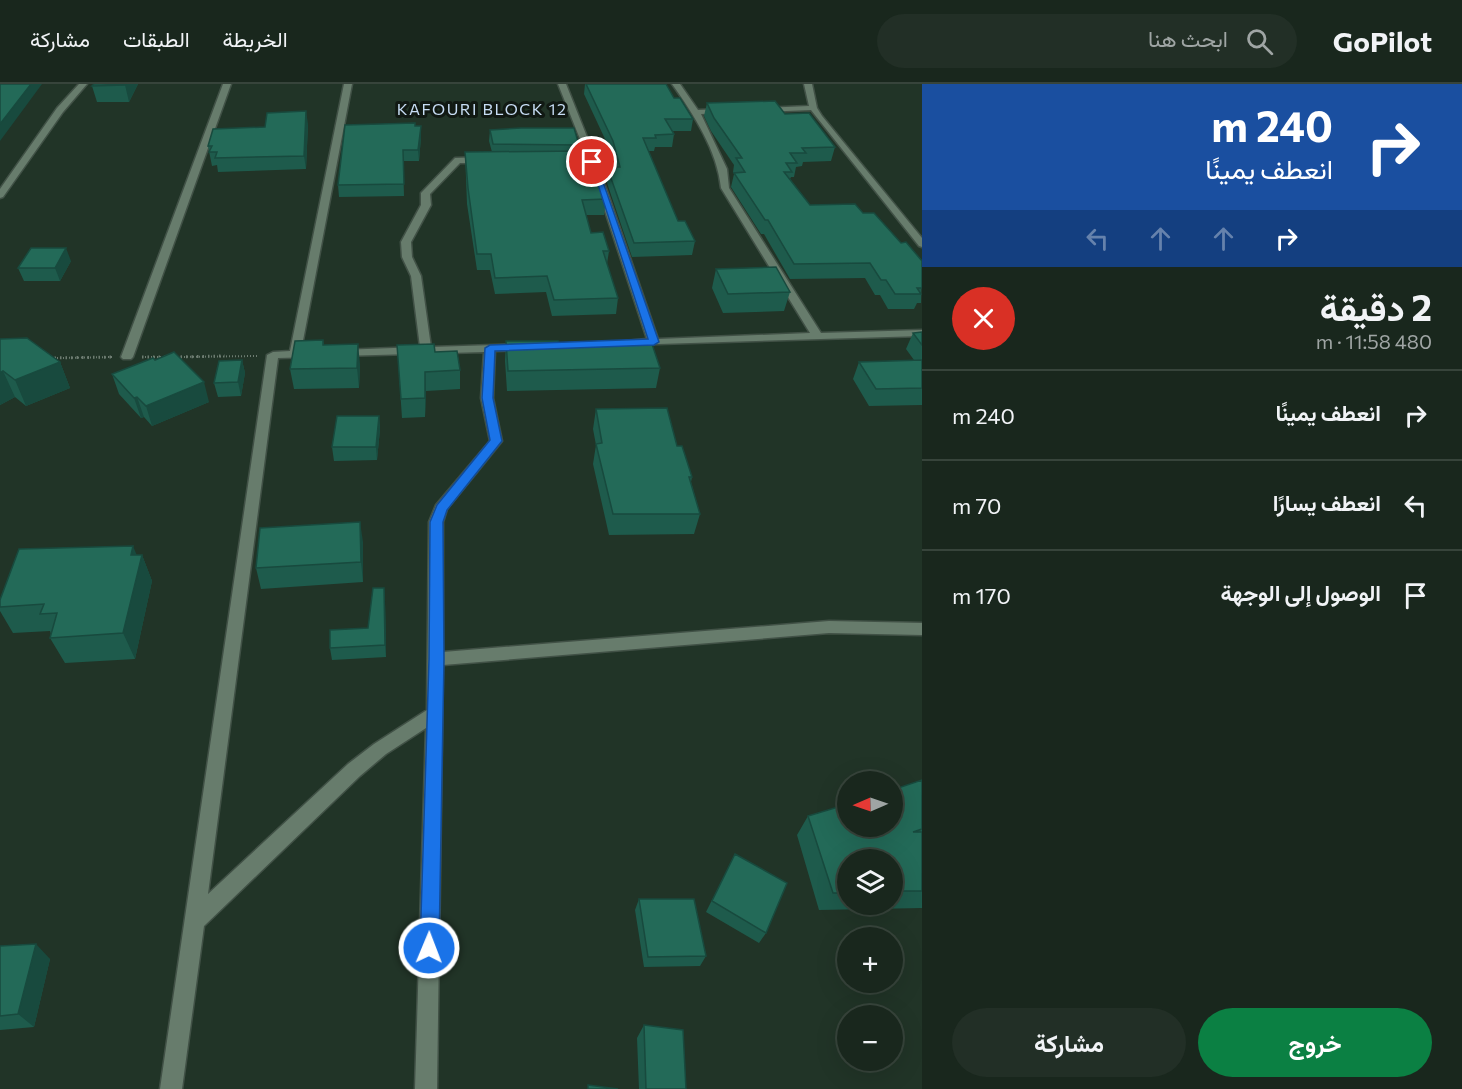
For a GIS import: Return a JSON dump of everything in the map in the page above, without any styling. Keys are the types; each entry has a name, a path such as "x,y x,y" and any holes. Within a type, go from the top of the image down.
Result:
{"street":[{"path":"0,195 60,110 83,84"},
{"path":"127,357 227,84"},
{"path":"295,355 348,84"},
{"path":"562,84 592,162 654,342"},
{"path":"676,84 696,112 723,169 725,188 817,336"},
{"path":"808,84 813,108 922,244"},
{"path":"755,110 813,108"},
{"path":"696,112 731,111"},
{"path":"426,350 416,276 407,257 406,242 426,205 425,193 431,185 458,160 490,160"},
{"path":"552,161 592,162"},
{"path":"619,343 922,333"},
{"path":"171,1089 273,356 537,346"},
{"path":"426,1089 436,659 436,522 441,508 496,441 487,398 490,348"},
{"path":"436,659 830,627 922,629"},
{"path":"194,921 354,770 380,748 435,713"}],"building":[{"path":"0,84 31,84 0,124"},
{"path":"94,84 126,84 92,86"},
{"path":"586,84 666,84 674,98 680,98 693,119 665,119 674,134 643,138 678,221 685,221 695,241 634,243 607,167 620,167 613,141"},
{"path":"775,101 785,114 809,113 835,147 802,148 806,153 790,153 797,163 786,163 792,172 784,172 810,205 855,204 863,213 874,213 901,243 906,242 922,261 922,288 917,288 921,294 895,294 886,280 881,280 870,263 794,264 768,220 765,220 734,173 745,172 736,158 742,158 714,118 707,103"},
{"path":"306,111 304,156 215,158 217,152 209,152 212,146 208,146 213,129 265,127 267,113"},
{"path":"415,123 415,126 421,126 418,150 403,150 404,184 338,185 345,125"},
{"path":"574,128 579,145 493,144 490,130"},
{"path":"582,151 586,166 595,166 606,199 582,200 591,233 603,232 609,251 603,251 618,298 554,300 547,276 495,278 491,254 477,254 465,152"},
{"path":"31,248 66,248 55,268 18,268"},
{"path":"776,267 790,292 728,294 716,269"},
{"path":"922,332 922,345 913,333"},
{"path":"27,338 60,362 15,380 3,371 0,373 0,339"},
{"path":"323,340 323,345 358,344 357,368 290,369 295,341"},
{"path":"506,341 558,341 558,344 651,341 660,368 508,371"},
{"path":"434,344 435,352 457,351 460,370 425,372 425,398 401,399 397,345"},
{"path":"174,352 204,382 146,406 137,397 134,398 112,374 153,358 155,360"},
{"path":"242,360 238,382 214,383 219,361"},
{"path":"922,360 922,388 876,389 859,362"},
{"path":"667,408 677,446 682,446 692,477 689,477 700,514 613,514 596,444 602,443 596,409"},
{"path":"337,416 379,416 376,447 332,447"},
{"path":"360,522 361,562 256,568 260,528"},
{"path":"133,546 131,555 142,555 123,633 50,638 57,613 40,614 44,604 0,607 0,600 19,549"},
{"path":"373,588 384,588 385,645 330,648 330,630 368,628"},
{"path":"922,780 922,829 913,832 922,832 922,891 903,891 903,849 837,849 837,893 833,893 808,816 837,807 837,837 903,837 903,786"},
{"path":"735,854 787,883 766,933 712,901"},
{"path":"639,899 694,899 706,956 648,957"},
{"path":"36,944 18,1014 0,1016 0,946"},
{"path":"644,1025 683,1030 686,1089 646,1089"},
{"path":"588,1085 618,1089 588,1089"}],"district":[{"name":"KAFOURI BLOCK 12","path":"482,109"}],"route":[{"path":"429,948 436,659 436,522 441,508 496,441 487,398 490,348 654,342 592,162"}]}
